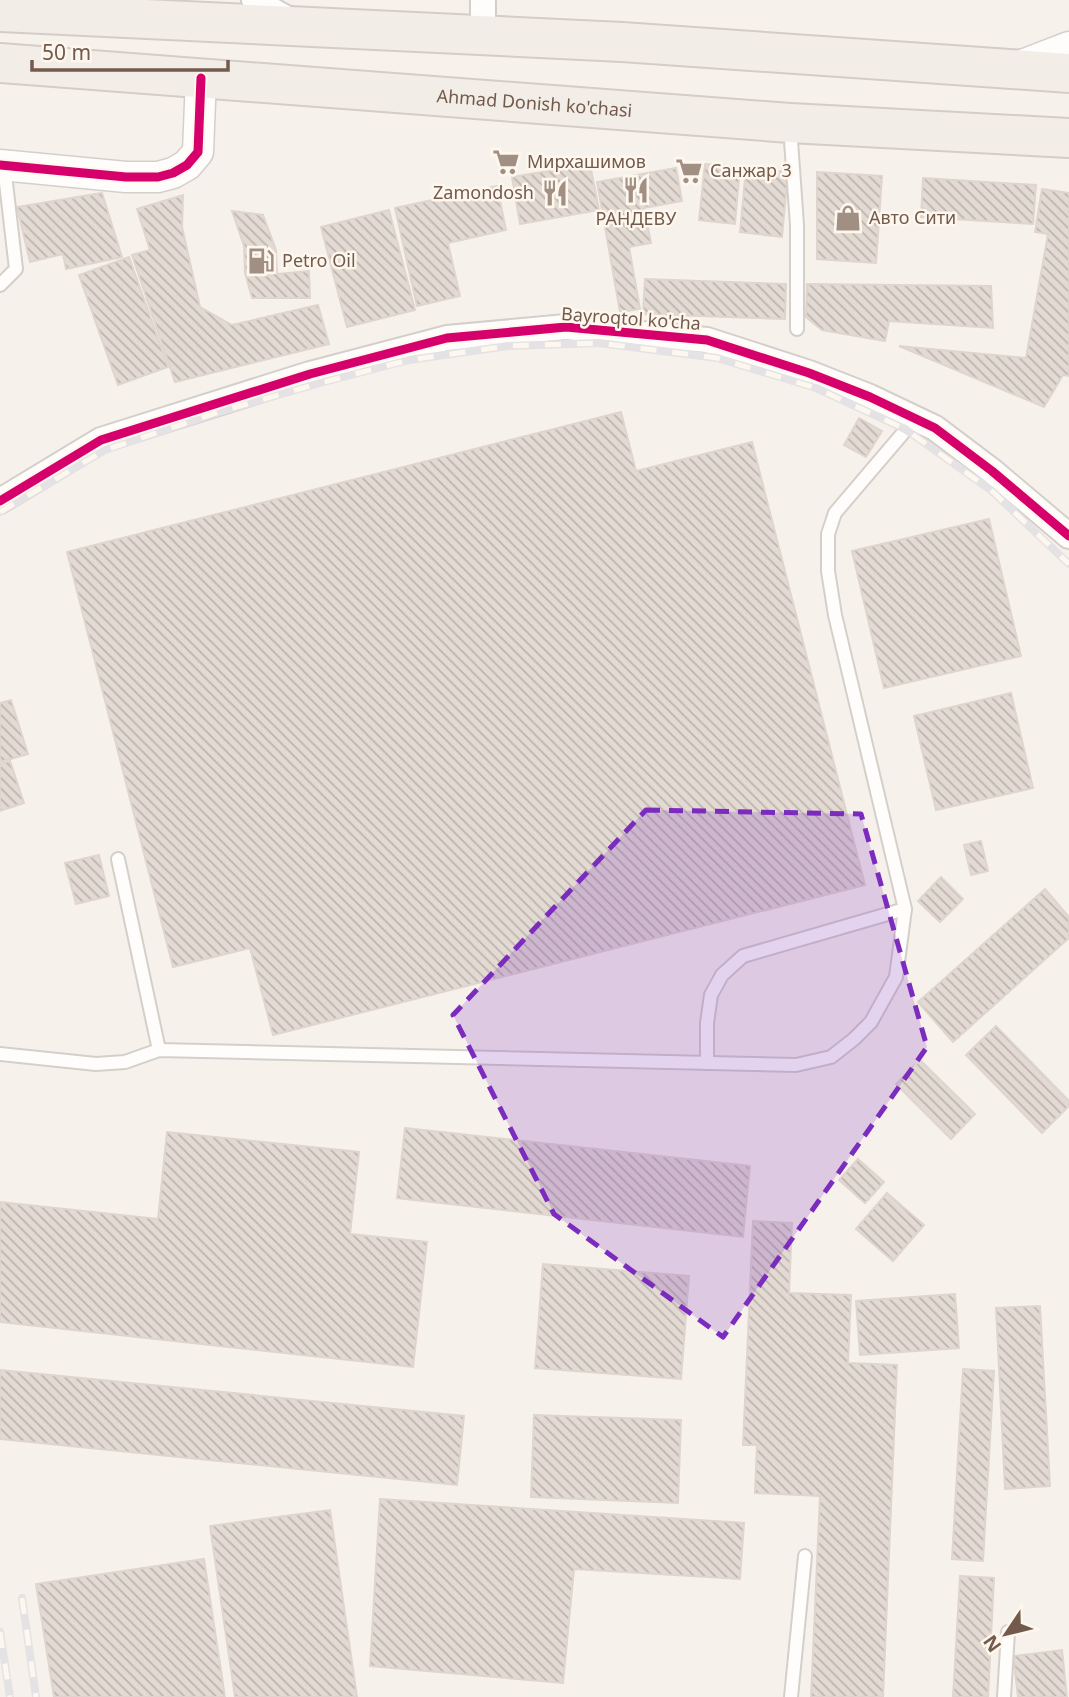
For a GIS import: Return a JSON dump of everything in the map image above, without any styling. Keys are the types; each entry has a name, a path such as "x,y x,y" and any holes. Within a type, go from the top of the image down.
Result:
{"main road":[{"path":"0,12 299,26 483,18 622,42 1014,68 1065,65"},
{"name":"Ahmad Donish ko'chasi","path":"0,63 790,123 1069,138"},
{"path":"790,123 1069,165"}],"street":[{"path":"115,17 159,0"},
{"path":"254,0 299,26"},
{"path":"2,165 126,177 158,177 173,173 187,165 198,152 201,78"},
{"name":"Bayroqtol ko'cha","path":"0,500 101,440 310,374 447,338 566,327 707,340 809,373 870,397 935,428 992,471 1069,536"}],"lane":[{"path":"790,123 797,225 797,329"},
{"path":"0,285 16,270 2,165"},
{"path":"0,1054 96,1064 125,1062 159,1050 796,1065 831,1057 871,1022 896,977 905,909 835,615 828,571 828,534 835,513 915,419"},
{"path":"118,859 159,1050"},
{"path":"707,1063 707,1023 711,996 722,975 743,956 905,909"},
{"path":"791,1697 804,1556"},
{"path":"1004,1697 1008,1632"}],"highlighted area":[{"path":"646,810 861,814 927,1047 723,1337 554,1214 453,1015"}],"building":[{"name":"Zamondosh","path":"590,164 599,210 520,224 512,177"},
{"path":"705,164 740,167 735,224 699,220"},
{"path":"676,168 682,201 644,208 651,243 629,247 640,309 620,312 597,182"},
{"path":"746,168 788,172 782,237 740,232"},
{"name":"Авто Сити","path":"817,172 882,176 876,263 817,259"},
{"path":"923,178 1036,185 1033,224 921,217"},
{"path":"497,186 506,230 448,243 460,296 417,306 395,208"},
{"path":"1042,189 1069,193 1069,376 1063,375 1044,407 899,346 1026,358 1048,234 1035,232"},
{"path":"102,193 122,257 66,269 63,254 30,262 17,207"},
{"path":"183,195 182,227 200,307 232,325 318,305 329,344 175,382 132,255 150,250 137,209"},
{"path":"389,210 415,310 347,327 321,227"},
{"name":"Petro Oil","path":"232,211 263,215 276,250 277,274 309,271 310,298 252,298 245,273 244,246"},
{"path":"129,257 168,367 118,385 79,275"},
{"path":"645,279 786,284 785,319 643,314"},
{"path":"807,284 991,286 993,328 889,321 885,341 822,330 806,317"},
{"path":"621,412 636,471 752,442 865,885 273,1035 250,948 173,967 67,552"},
{"path":"859,418 882,431 866,457 844,445"},
{"path":"989,519 1021,656 884,688 852,551"},
{"path":"1011,693 1033,788 936,810 914,716"},
{"path":"11,700 28,754 0,762 0,703"},
{"path":"10,761 24,803 0,811 0,764"},
{"path":"981,841 988,871 971,875 964,845"},
{"path":"99,855 109,896 76,904 65,863"},
{"path":"941,877 963,899 940,922 918,901"},
{"path":"1045,889 1069,917 1069,938 953,1042 918,1002"},
{"path":"996,1026 1069,1101 1069,1106 1042,1133 966,1055"},
{"path":"920,1060 975,1114 951,1139 896,1084"},
{"path":"405,1128 750,1166 743,1237 397,1198"},
{"path":"167,1132 359,1152 350,1234 427,1242 413,1367 0,1322 0,1202 158,1219"},
{"path":"858,1159 884,1182 865,1203 839,1180"},
{"path":"887,1193 924,1225 893,1261 856,1229"},
{"path":"753,1221 792,1223 789,1293 851,1295 848,1363 897,1365 883,1697 811,1697 820,1496 755,1493 757,1445 743,1445"},
{"path":"543,1264 689,1276 681,1379 535,1368"},
{"path":"955,1294 959,1348 860,1355 856,1301"},
{"path":"1040,1306 1050,1486 1005,1489 996,1308"},
{"path":"963,1369 994,1371 983,1561 952,1559"},
{"path":"0,1370 464,1416 457,1485 0,1439"},
{"path":"534,1415 681,1420 678,1503 531,1497"},
{"path":"380,1499 744,1523 740,1579 574,1569 563,1683 370,1666"},
{"path":"330,1510 357,1697 235,1697 210,1526"},
{"path":"204,1559 225,1697 54,1697 36,1584"},
{"path":"960,1576 994,1578 988,1697 953,1697"},
{"path":"1062,1650 1067,1697 1018,1697 1013,1656"}],"railway":[{"path":"0,512 105,450 219,412 320,383 409,360 508,346 599,343 717,358 816,388 905,429 992,491 1069,564"},
{"path":"22,1598 36,1697"},
{"path":"0,1632 10,1697"}],"cycle path":[{"path":"0,165 126,177 158,177 173,173 187,165 198,152 201,78"},
{"path":"0,501 101,440 310,374 447,338 566,327 707,340 809,373 870,397 935,428 992,471 1069,536"}],"place":[{"name":"Мирхашимов","path":"506,162"},
{"name":"Санжар 3","path":"689,171"},
{"name":"РАНДЕВУ","path":"636,190"},
{"name":"Zamondosh","path":"555,193"},
{"name":"Авто Сити","path":"848,218"},
{"name":"Petro Oil","path":"261,261"}]}
